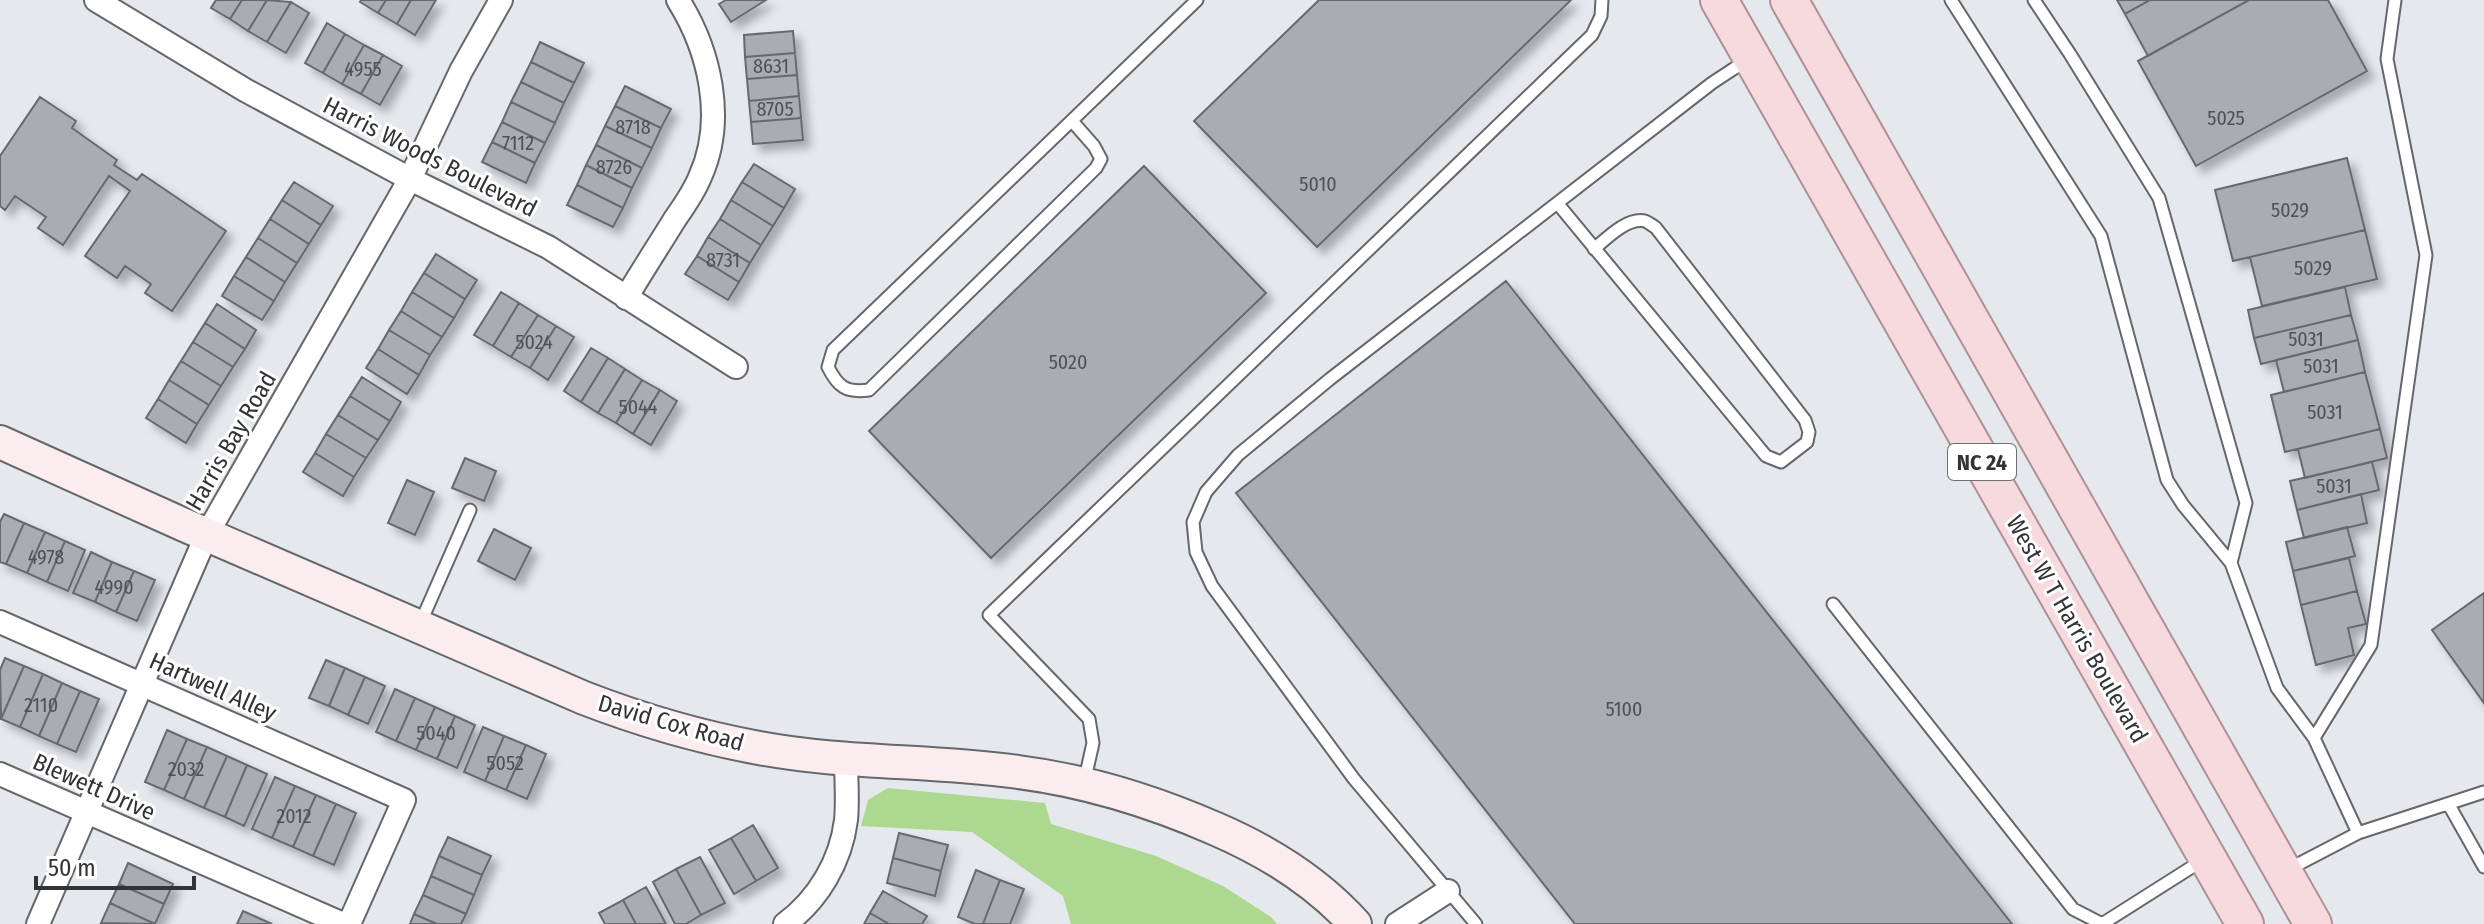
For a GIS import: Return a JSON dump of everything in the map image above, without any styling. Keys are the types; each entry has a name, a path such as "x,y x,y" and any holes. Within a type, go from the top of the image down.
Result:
{"main road":[{"name":"West W T Harris Boulevard","path":"1719,0 2245,924"},
{"path":"1767,0 1841,91"},
{"name":"NC 24","path":"1789,0 2313,924"},
{"name":"David Cox Road","path":"0,442 639,719 760,749 1017,772 1084,783 1135,797 1176,811 1261,851 1333,901 1355,924"}],"street":[{"name":"Harris Woods Boulevard","path":"96,0 245,90 410,179 548,247 736,367"},
{"name":"Harris Bay Road","path":"38,924 207,534 410,179 461,71 501,0"},
{"path":"626,298 700,178 709,148 713,107 707,66 698,37 678,0"},
{"name":"Hartwell Alley","path":"0,622 404,800 349,924"},
{"path":"794,921 815,896 834,862 846,821 846,758"},
{"name":"Blewett Drive","path":"0,774 343,924"},
{"path":"1397,924 1448,891"}],"lane":[{"path":"1072,121 1101,159 1096,168 869,390 855,392 843,388 828,367 833,350 1197,0"},
{"path":"1084,783 1093,743 1089,719 989,615 1592,35 1601,16 1602,0"},
{"path":"1951,0 2101,236 2167,480 2183,505 2231,563 2277,688 2314,738 2358,833"},
{"path":"2034,0 2159,198 2246,503 2231,563"},
{"path":"2314,738 2371,645 2426,255 2387,59 2395,0"},
{"path":"1476,924 1354,779 1212,586 1196,552 1193,522 1206,492 1238,455 1330,379 1712,83 1751,57"},
{"path":"1558,204 1594,249 1766,456 1781,462 1807,442 1809,432 1805,420 1656,228 1645,221 1635,221 1594,249"},
{"path":"419,626 470,510"},
{"path":"1833,604 2073,909 2102,924 2207,858"},
{"path":"2284,872 2358,833 2484,792"},
{"path":"2449,805 2484,867"}],"green space":[{"path":"888,788 1045,803 1051,824 1156,856 1223,886 1277,924 1071,924 1063,896 972,832 861,826 868,800"}],"building":[{"path":"216,0 242,0 230,19 211,8"},
{"path":"242,0 267,0 248,31 230,19"},
{"path":"267,0 291,2 267,42 248,31"},
{"path":"361,0 386,0 378,13"},
{"path":"386,0 411,0 397,24 378,13"},
{"path":"411,0 436,0 415,35 397,24"},
{"path":"726,0 766,0 731,22 719,4"},
{"path":"1319,0 1571,0 1317,247 1194,121"},
{"path":"2117,0 2150,0 2125,14"},
{"path":"2150,0 2249,0 2148,56 2125,14"},
{"path":"2249,0 2328,0 2367,71 2196,166 2138,61"},
{"path":"291,2 309,13 286,53 267,42"},
{"path":"327,23 345,34 323,73 305,63"},
{"path":"793,31 795,53 745,57 744,35"},
{"path":"345,34 364,45 342,84 323,73"},
{"path":"540,42 584,63 574,83 531,62"},
{"path":"364,45 383,55 361,94 342,84"},
{"path":"795,53 797,75 747,79 745,57"},
{"path":"383,55 402,66 380,105 361,94"},
{"path":"531,62 574,83 564,103 521,82"},
{"path":"797,75 799,96 749,101 747,79"},
{"path":"521,82 564,103 555,123 511,102"},
{"path":"625,86 671,109 661,128 615,106"},
{"path":"799,96 801,118 751,122 749,101"},
{"path":"40,97 76,121 72,128 117,160 114,165 137,180 142,174 226,231 172,311 145,293 151,284 125,266 117,278 85,256 130,191 109,176 63,245 38,228 46,217 15,196 5,210 0,206 0,156"},
{"path":"511,102 555,123 545,143 502,122"},
{"path":"615,106 661,128 652,148 605,126"},
{"path":"801,118 803,140 753,144 751,122"},
{"path":"502,122 545,143 535,163 492,142"},
{"path":"605,126 652,148 642,168 596,145"},
{"path":"492,142 535,163 526,183 482,162"},
{"path":"596,145 642,168 632,188 586,165"},
{"path":"2347,158 2365,230 2233,261 2215,190"},
{"path":"754,164 795,189 784,208 742,182"},
{"path":"586,165 632,188 623,208 577,185"},
{"path":"1144,166 1266,293 991,558 869,431"},
{"path":"294,182 333,206 321,225 282,200"},
{"path":"742,182 784,208 773,226 731,200"},
{"path":"577,185 623,208 613,227 567,205"},
{"path":"282,200 321,225 309,244 270,219"},
{"path":"731,200 773,226 761,245 720,219"},
{"path":"270,219 309,244 297,263 258,238"},
{"path":"720,219 761,245 750,263 708,237"},
{"path":"2365,230 2377,279 2262,306 2250,257"},
{"path":"708,237 750,263 739,282 697,256"},
{"path":"258,238 297,263 285,282 246,257"},
{"path":"436,254 477,280 465,299 424,273"},
{"path":"697,256 739,282 728,300 685,274"},
{"path":"246,257 285,282 274,301 234,276"},
{"path":"424,273 465,299 454,318 412,292"},
{"path":"234,276 274,301 262,320 222,296"},
{"path":"1506,281 2012,924 1575,924 1236,493"},
{"path":"2345,287 2351,315 2254,338 2248,310"},
{"path":"412,292 454,318 442,337 401,311"},
{"path":"501,292 519,303 493,346 474,335"},
{"path":"519,303 538,315 511,357 493,346"},
{"path":"217,304 256,330 245,349 205,323"},
{"path":"401,311 442,337 430,355 389,330"},
{"path":"538,315 556,326 530,368 511,357"},
{"path":"2351,315 2358,340 2261,364 2254,338"},
{"path":"205,323 245,349 233,367 193,342"},
{"path":"556,326 574,337 548,380 530,368"},
{"path":"389,330 430,355 419,375 378,349"},
{"path":"2358,340 2365,372 2284,392 2276,360"},
{"path":"193,342 233,367 221,386 181,361"},
{"path":"591,348 608,358 581,402 564,391"},
{"path":"378,349 419,375 407,394 366,368"},
{"path":"608,358 625,369 598,413 581,402"},
{"path":"181,361 221,386 209,405 169,380"},
{"path":"625,369 642,380 616,423 598,413"},
{"path":"2365,372 2380,429 2285,452 2271,395"},
{"path":"362,377 401,402 390,421 350,396"},
{"path":"169,380 209,405 197,424 158,399"},
{"path":"642,380 660,390 633,434 616,423"},
{"path":"660,390 677,401 651,445 633,434"},
{"path":"350,396 390,421 378,440 338,415"},
{"path":"158,399 197,424 186,443 146,418"},
{"path":"338,415 378,440 366,458 326,434"},
{"path":"2380,429 2387,458 2305,478 2298,449"},
{"path":"326,434 366,458 354,477 315,453"},
{"path":"315,453 354,477 343,496 303,472"},
{"path":"465,458 496,471 484,501 452,488"},
{"path":"2372,462 2379,490 2297,510 2290,481"},
{"path":"407,480 434,492 415,535 388,523"},
{"path":"2361,494 2367,523 2304,538 2297,510"},
{"path":"4,514 24,523 6,564 0,562 0,522"},
{"path":"24,523 45,532 27,573 6,564"},
{"path":"2347,527 2355,556 2293,571 2286,542"},
{"path":"494,529 531,548 515,580 478,561"},
{"path":"45,532 65,541 47,582 27,573"},
{"path":"65,541 85,550 68,591 47,582"},
{"path":"91,552 112,562 95,602 73,593"},
{"path":"2349,558 2357,591 2301,605 2293,571"},
{"path":"112,562 134,571 116,612 95,602"},
{"path":"134,571 155,580 137,621 116,612"},
{"path":"2357,591 2366,624 2348,628 2354,655 2316,665 2301,605"},
{"path":"2484,593 2484,703 2432,630"},
{"path":"5,658 24,666 1,719 0,670"},
{"path":"326,660 345,668 329,706 309,698"},
{"path":"24,666 43,674 20,727 1,719"},
{"path":"345,668 365,677 348,715 329,706"},
{"path":"43,674 62,683 39,736 20,727"},
{"path":"365,677 385,686 368,724 348,715"},
{"path":"62,683 80,691 57,744 39,736"},
{"path":"395,689 415,698 396,741 376,732"},
{"path":"80,691 99,699 76,752 57,744"},
{"path":"415,698 435,707 416,750 396,741"},
{"path":"435,707 455,716 437,759 416,750"},
{"path":"455,716 475,725 457,768 437,759"},
{"path":"483,727 504,736 485,781 464,772"},
{"path":"167,730 187,739 164,790 145,782"},
{"path":"504,736 526,745 506,790 485,781"},
{"path":"187,739 207,747 184,799 164,790"},
{"path":"526,745 546,754 527,799 506,790"},
{"path":"207,747 227,756 204,808 184,799"},
{"path":"227,756 247,765 225,817 204,808"},
{"path":"247,765 267,774 244,826 225,817"},
{"path":"275,777 295,786 272,838 252,829"},
{"path":"295,786 316,795 293,847 272,838"},
{"path":"316,795 336,804 313,856 293,847"},
{"path":"336,804 356,813 334,865 313,856"},
{"path":"753,825 778,868 756,881 731,838"},
{"path":"899,833 948,845 941,871 893,858"},
{"path":"448,837 491,856 482,875 439,856"},
{"path":"731,838 756,881 734,894 709,850"},
{"path":"439,856 482,875 474,895 431,876"},
{"path":"700,857 725,903 701,915 676,869"},
{"path":"893,858 941,871 935,896 887,883"},
{"path":"128,863 173,884 164,904 119,884"},
{"path":"676,869 701,915 686,924 675,924 653,882"},
{"path":"976,870 1000,880 983,924 958,917"},
{"path":"431,876 474,895 466,914 423,895"},
{"path":"1000,880 1024,889 1010,924 983,924"},
{"path":"119,884 164,904 155,924 110,903"},
{"path":"646,887 666,924 636,924 623,900"},
{"path":"883,891 927,916 922,924 889,924 870,913"},
{"path":"423,895 466,914 461,924 437,924 414,914"},
{"path":"623,900 636,924 605,924 599,913"},
{"path":"110,903 155,924 101,923"},
{"path":"243,911 272,924 237,924"},
{"path":"870,913 889,924 864,924"},
{"path":"414,914 437,924 410,924"}]}
